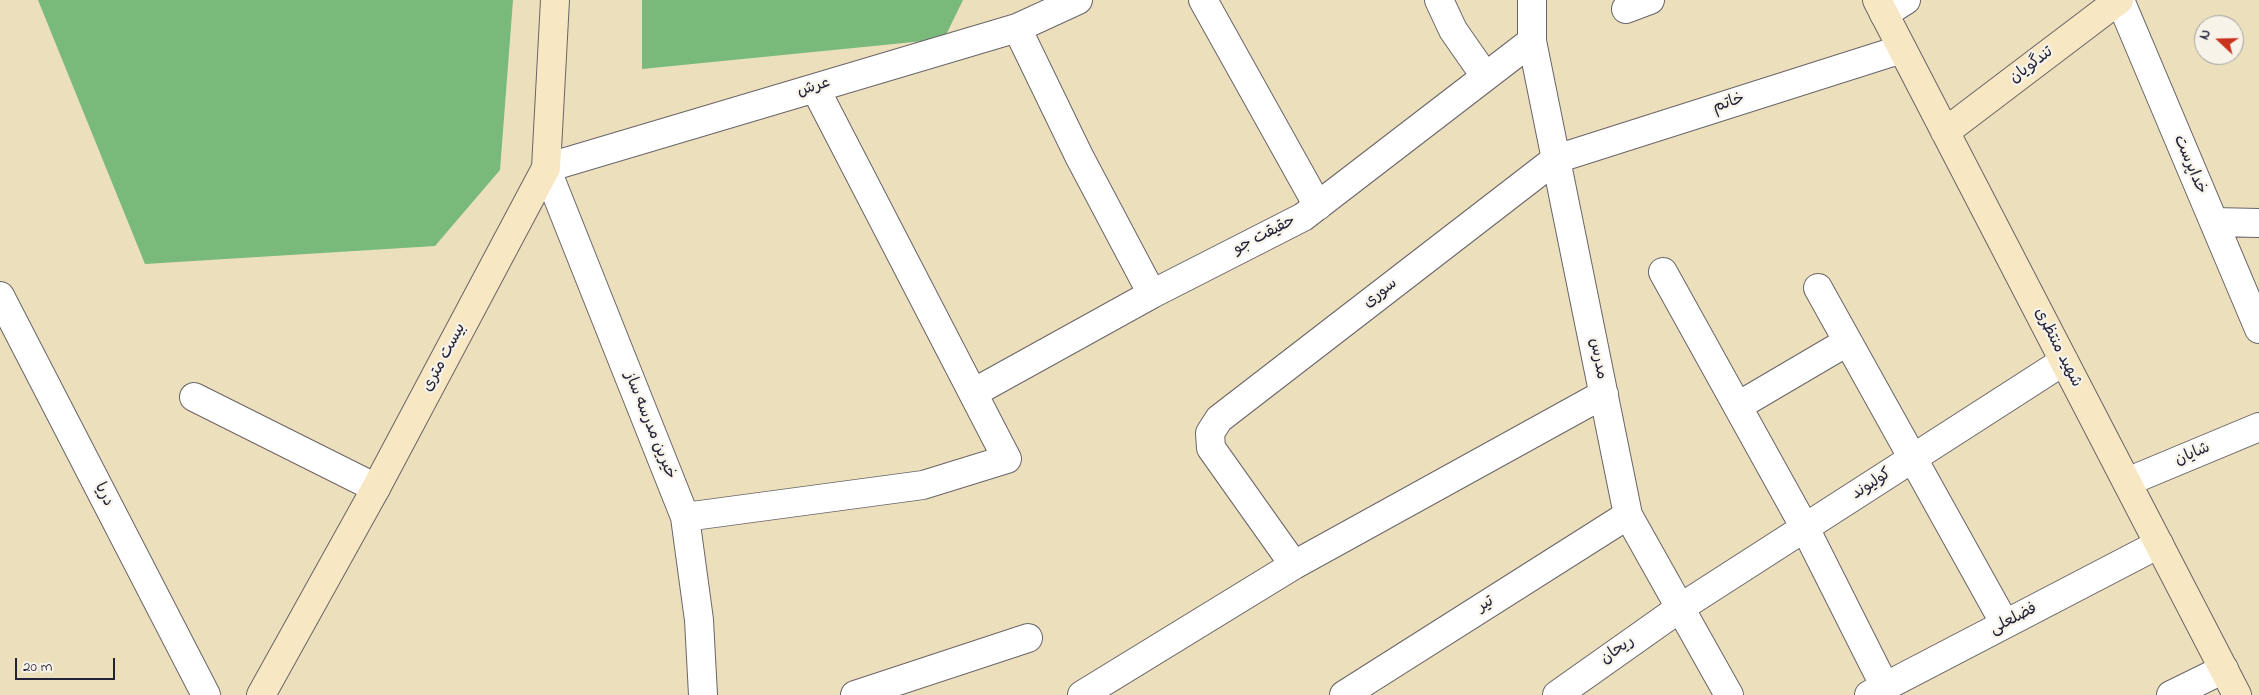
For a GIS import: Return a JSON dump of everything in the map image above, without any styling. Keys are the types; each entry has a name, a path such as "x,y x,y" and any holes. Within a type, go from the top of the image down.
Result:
{"street":[{"name":"بیست متری","path":"261,695 376,488 546,168 556,0"},
{"name":"عرش","path":"546,168 1016,28 1078,0"},
{"path":"1203,0 1318,206"},
{"path":"1440,0 1453,30 1485,76"},
{"name":"مدرس","path":"1532,0 1532,41 1628,515 1729,695"},
{"name":"تندگویان","path":"1946,132 2119,0"},
{"name":"خداپرست","path":"2119,0 2259,329"},
{"name":"شهید منتظری","path":"1889,5 1902,49 2237,695"},
{"path":"1016,28 1079,156 1152,294"},
{"name":"حقیقت جو","path":"973,393 1152,294 1303,217 1532,41"},
{"name":"خاتم","path":"1556,159 1902,49"},
{"path":"685,517 924,485 1007,458 816,88"},
{"name":"سوری","path":"1294,565 1212,448 1210,433 1219,419 1556,159"},
{"name":"خیرین مدرسه ساز","path":"546,168 685,517 699,620 703,695"},
{"path":"2214,222 2259,223"},
{"path":"1663,272 1805,528 1877,691"},
{"path":"1818,288 2005,624"},
{"name":"دریا","path":"0,296 206,695"},
{"path":"1738,406 1847,342"},
{"name":"کولیوند","path":"1680,608 2064,361"},
{"path":"1082,695 1294,565 1604,394"},
{"path":"194,397 376,488"},
{"name":"شایان","path":"2127,482 2259,427"},
{"name":"تیر","path":"1344,695 1628,515"},
{"name":"فضلعلی","path":"1877,691 2159,544"},
{"name":"ریحان","path":"1557,695 1680,608"},
{"path":"856,695 1028,638"},
{"path":"2171,695 2224,669"}],"green space":[{"path":"38,0 513,0 500,170 435,246 145,264"},
{"path":"642,0 963,0 944,39 642,69"}]}
